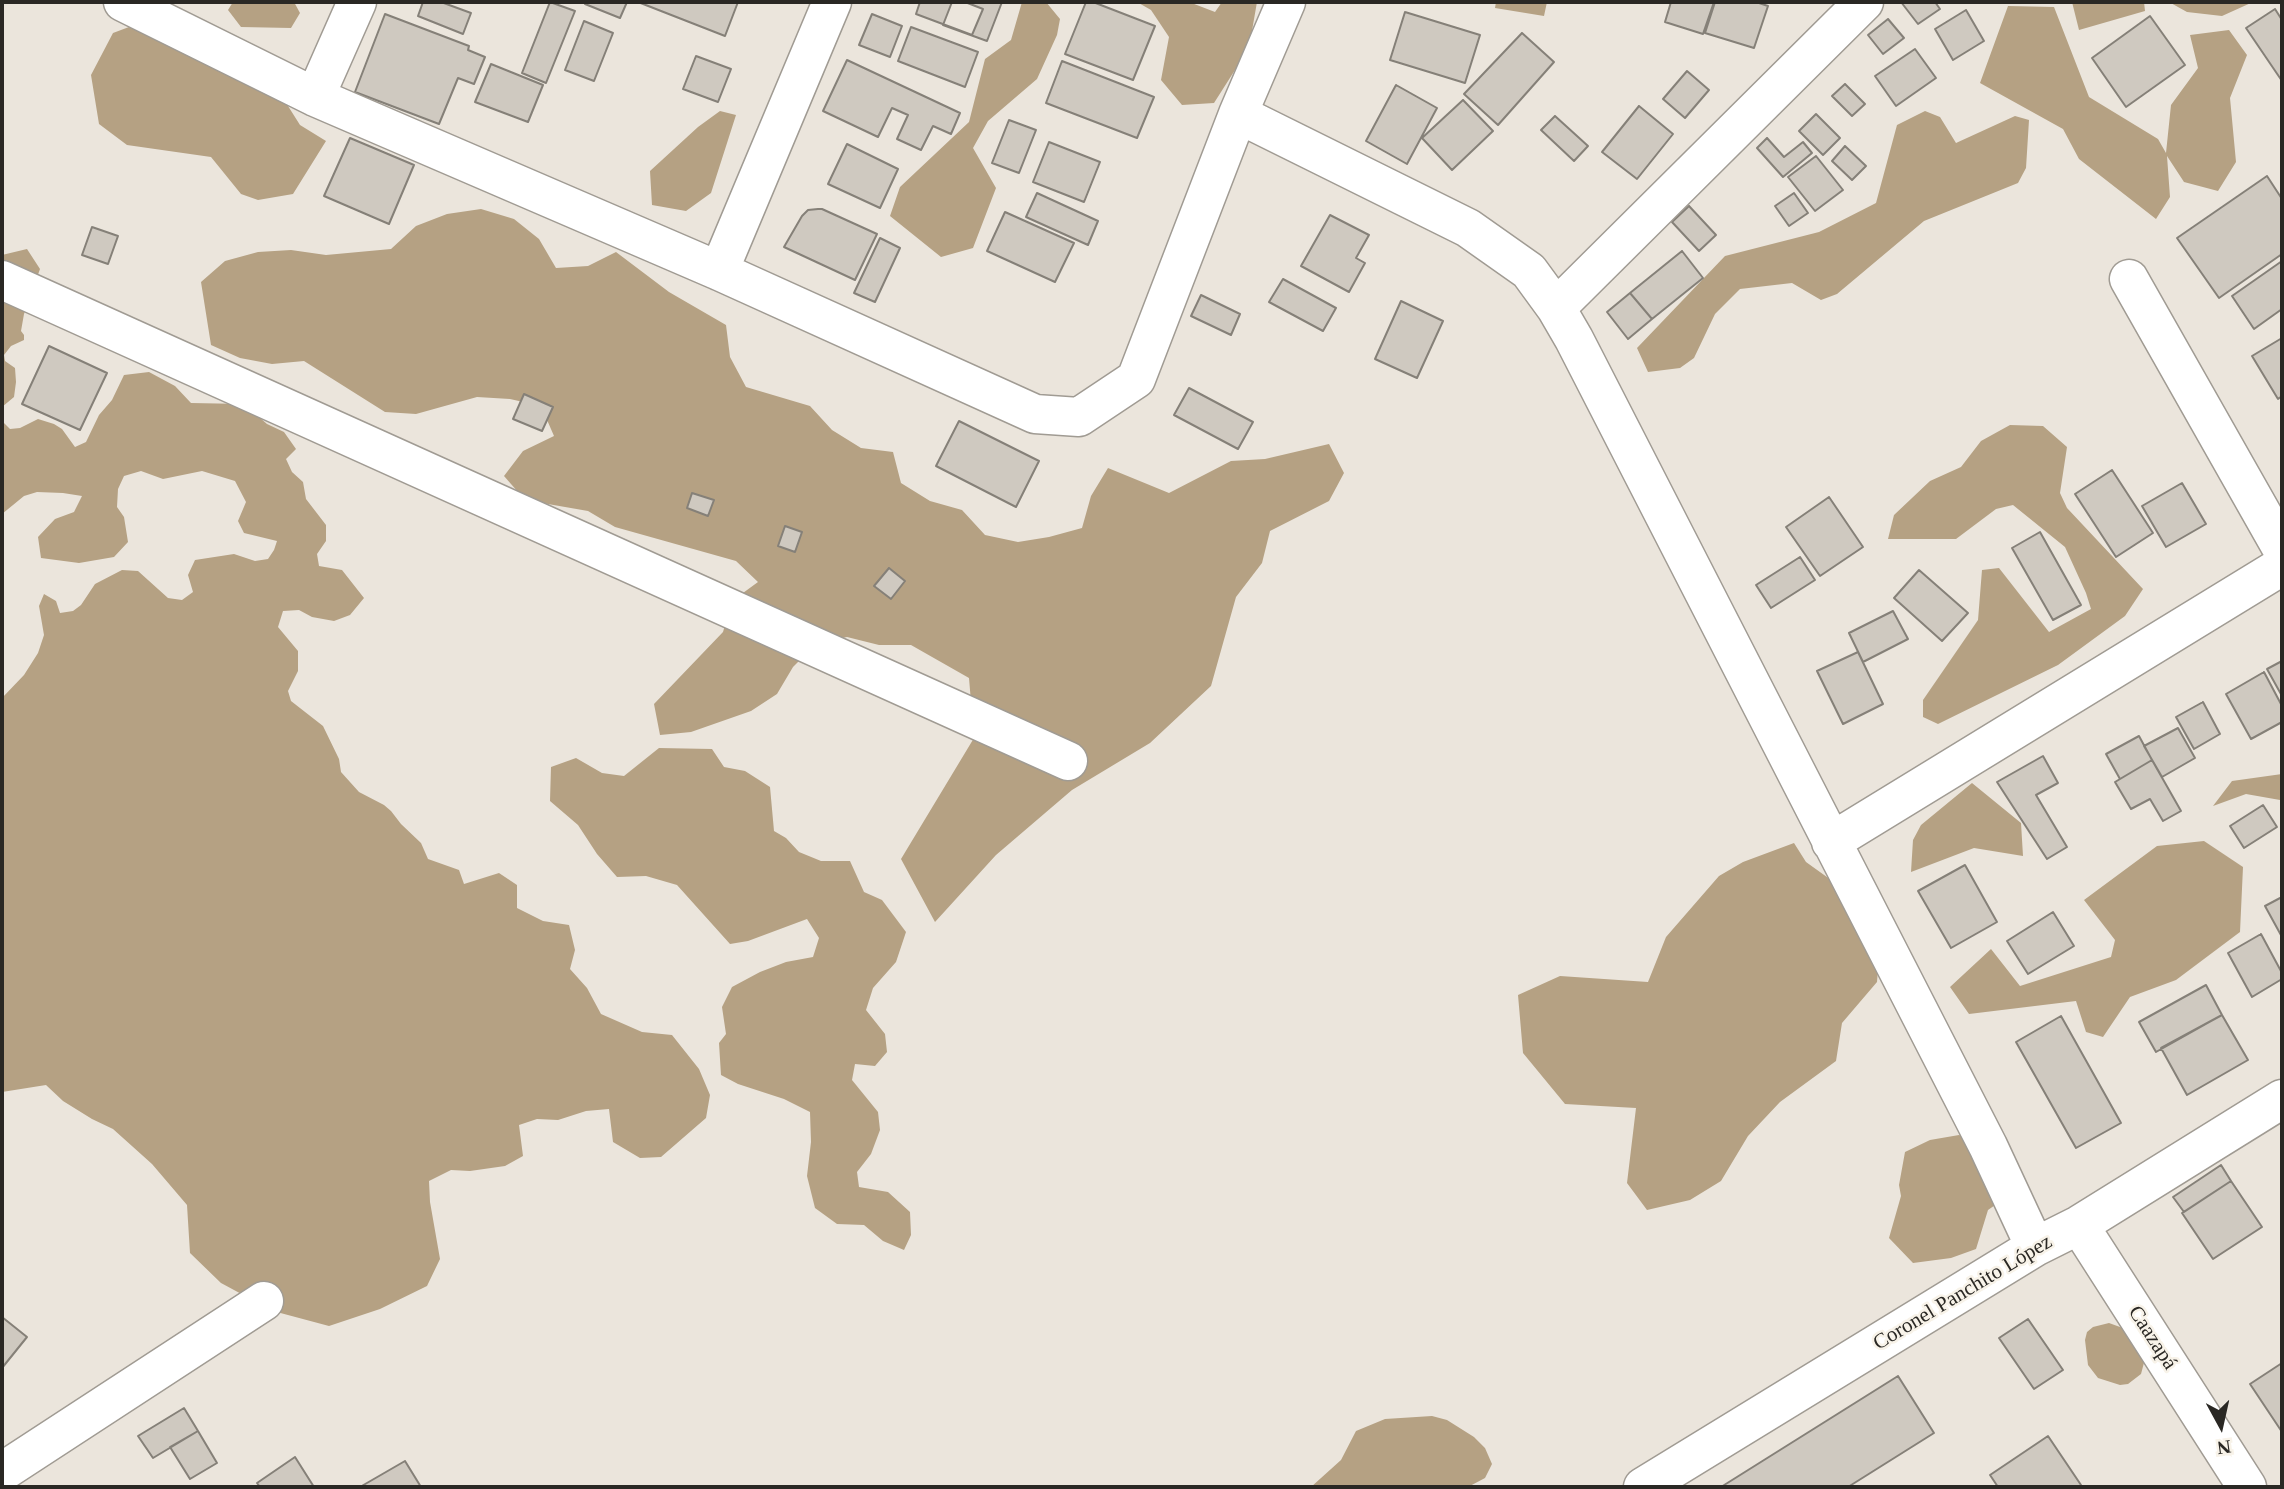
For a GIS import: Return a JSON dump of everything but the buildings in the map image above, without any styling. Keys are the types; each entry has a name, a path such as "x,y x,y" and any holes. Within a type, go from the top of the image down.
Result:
{"street":[{"path":"123,2 315,97 719,271 1035,414 1079,417 1136,379 1238,114 1286,2"},
{"path":"315,97 357,2"},
{"path":"719,271 832,2"},
{"path":"1556,308 1864,2"},
{"path":"1238,114 1468,228 1529,271 1556,308 1988,1146 2035,1247"},
{"path":"2129,279 2282,549"},
{"path":"2,280 1068,761"},
{"path":"1830,842 2282,566"},
{"name":"Coronel Panchito López","path":"1643,1487 2035,1247 2079,1225 2282,1099"},
{"name":"Caazapá","path":"2079,1225 2247,1487"},
{"path":"2,1472 264,1301"}],"shaded area":[{"path":"233,2 294,2 300,13 291,28 241,27 228,10"},
{"path":"1022,2 1046,2 1060,19 1057,35 1037,79 988,121 973,148 996,188 973,248 941,257 890,216 900,187 969,122 985,59 1011,40"},
{"path":"1137,2 1189,2 1215,12 1222,2 1257,2 1249,48 1214,103 1182,105 1161,80 1169,37 1151,10"},
{"path":"1496,2 1547,2 1544,16 1495,8"},
{"path":"2072,2 2144,2 2145,11 2079,30"},
{"path":"2169,2 2253,2 2222,16 2187,12"},
{"path":"2008,6 2054,7 2089,97 2158,139 2166,153 2171,105 2198,68 2190,35 2229,30 2247,55 2230,98 2236,162 2218,191 2184,182 2167,156 2170,197 2156,219 2079,159 2063,129 1980,83"},
{"path":"129,27 276,87 300,125 326,141 293,194 258,200 241,194 211,157 127,145 99,124 91,75 113,33"},
{"path":"720,111 736,115 711,193 686,211 652,205 650,171 698,127"},
{"path":"1925,111 1940,117 1956,143 2015,116 2029,120 2026,168 2018,183 1924,221 1837,294 1821,300 1792,283 1740,289 1715,314 1694,358 1680,368 1648,372 1637,348 1725,256 1819,232 1876,203 1897,125"},
{"path":"481,209 514,219 539,239 556,268 588,266 616,252 669,292 726,325 730,357 746,387 810,406 832,430 861,448 893,452 901,483 930,501 962,510 985,535 1018,542 1082,528 1091,496 1108,468 1169,493 1231,461 1265,459 1329,444 1344,473 1329,501 1270,531 1262,563 1236,597 1211,686 1150,743 1072,790 996,855 935,922 901,859 974,738 969,678 911,645 879,645 847,637 816,644 793,667 777,694 751,711 691,732 660,735 654,704 723,632 732,601 758,582 736,561 615,527 588,511 525,500 504,476 523,451 554,436 541,406 510,399 477,397 416,414 385,412 304,361 272,364 240,358 211,345 201,282 225,261 258,252 291,250 326,255 391,249 416,226 447,214"},
{"path":"27,249 40,269 24,314 21,331 24,340 11,346 4,355 5,361 15,368 16,382 14,397 2,407 2,255"},
{"path":"149,372 175,386 191,403 244,404 267,424 284,432 296,449 286,459 292,472 303,482 306,499 326,525 326,541 317,554 319,566 342,570 364,598 350,615 334,621 312,617 299,610 283,611 278,627 298,651 298,671 288,691 291,701 323,726 339,759 341,772 359,792 391,811 421,843 428,859 459,870 464,884 499,873 517,885 517,908 543,921 569,925 575,950 570,969 587,988 601,1014 642,1032 672,1035 699,1069 710,1095 706,1118 661,1157 640,1158 613,1142 609,1109 586,1111 558,1120 537,1119 519,1125 523,1156 505,1166 470,1171 451,1170 429,1181 440,1259 427,1286 380,1309 329,1326 273,1311 221,1283 190,1253 187,1205 152,1164 113,1129 63,1101 46,1085 2,1092 2,698 24,675 38,653 44,635 39,606 44,594 56,601 60,613 73,611 81,605 95,584 122,570 138,571 168,598 182,600 193,592 188,575 195,560 234,554 255,561 268,559 277,541 244,533 238,521 246,502 235,481 202,471 163,479 141,471 124,476 118,489 117,507 124,517 128,542 114,557 79,563 41,558 38,537 55,519 74,512 82,496 37,492 24,496 2,514 2,421 10,429 20,428 38,419 54,424 62,429 75,447 86,442 124,375"},
{"path":"2010,425 2043,426 2067,447 2060,493 2067,508 2143,589 2125,616 2058,665 1938,724 1923,717 1923,700 1978,620 1982,570 1999,568 2049,632 2091,609 2065,547 2013,505 1996,509 1956,539 1888,539 1894,515 1930,481 1961,467 1981,441"},
{"path":"659,748 712,749 724,767 745,771 770,787 774,831 786,838 799,852 821,861 850,861 864,892 882,900 906,932 896,962 873,988 866,1010 885,1034 887,1052 875,1066 855,1064 852,1080 878,1112 880,1130 871,1154 857,1172 859,1187 888,1192 910,1212 911,1235 904,1250 883,1241 864,1225 837,1224 815,1208 807,1176 811,1142 810,1112 721,1075 719,1043 726,1034 722,1007 732,987 786,962 813,957 819,938 807,919 748,941 730,944 677,885 646,876 617,877 597,854 578,825 550,801 551,767 576,758 602,773 624,776"},
{"path":"2282,774 2282,804 2280,800 2246,794 2213,806 2232,781"},
{"path":"1972,783 2021,823 2023,856 1974,848 1911,872 1913,840 1921,825"},
{"path":"2204,841 2243,867 2240,932 2176,980 2130,997 2103,1037 2086,1032 2076,1001 1969,1014 1950,987 1991,949 2020,986 2111,957 2115,940 2084,900 2157,846"},
{"path":"1794,843 1806,862 1845,890 1880,944 1877,982 1842,1023 1836,1061 1780,1102 1748,1136 1721,1181 1690,1200 1647,1210 1627,1183 1636,1108 1565,1104 1523,1053 1518,995 1560,976 1648,982 1666,937 1719,876 1743,862"},
{"path":"1959,1135 1988,1146 1998,1203 1988,1210 1976,1249 1951,1258 1913,1263 1889,1238 1901,1196 1899,1185 1905,1152 1930,1140"},
{"path":"2109,1323 2131,1331 2145,1359 2141,1374 2128,1384 2120,1385 2098,1378 2088,1365 2085,1340 2087,1332 2093,1327"},
{"path":"1432,1416 1447,1420 1474,1437 1485,1448 1492,1464 1485,1478 1468,1487 1311,1487 1341,1460 1356,1431 1385,1419"}]}
